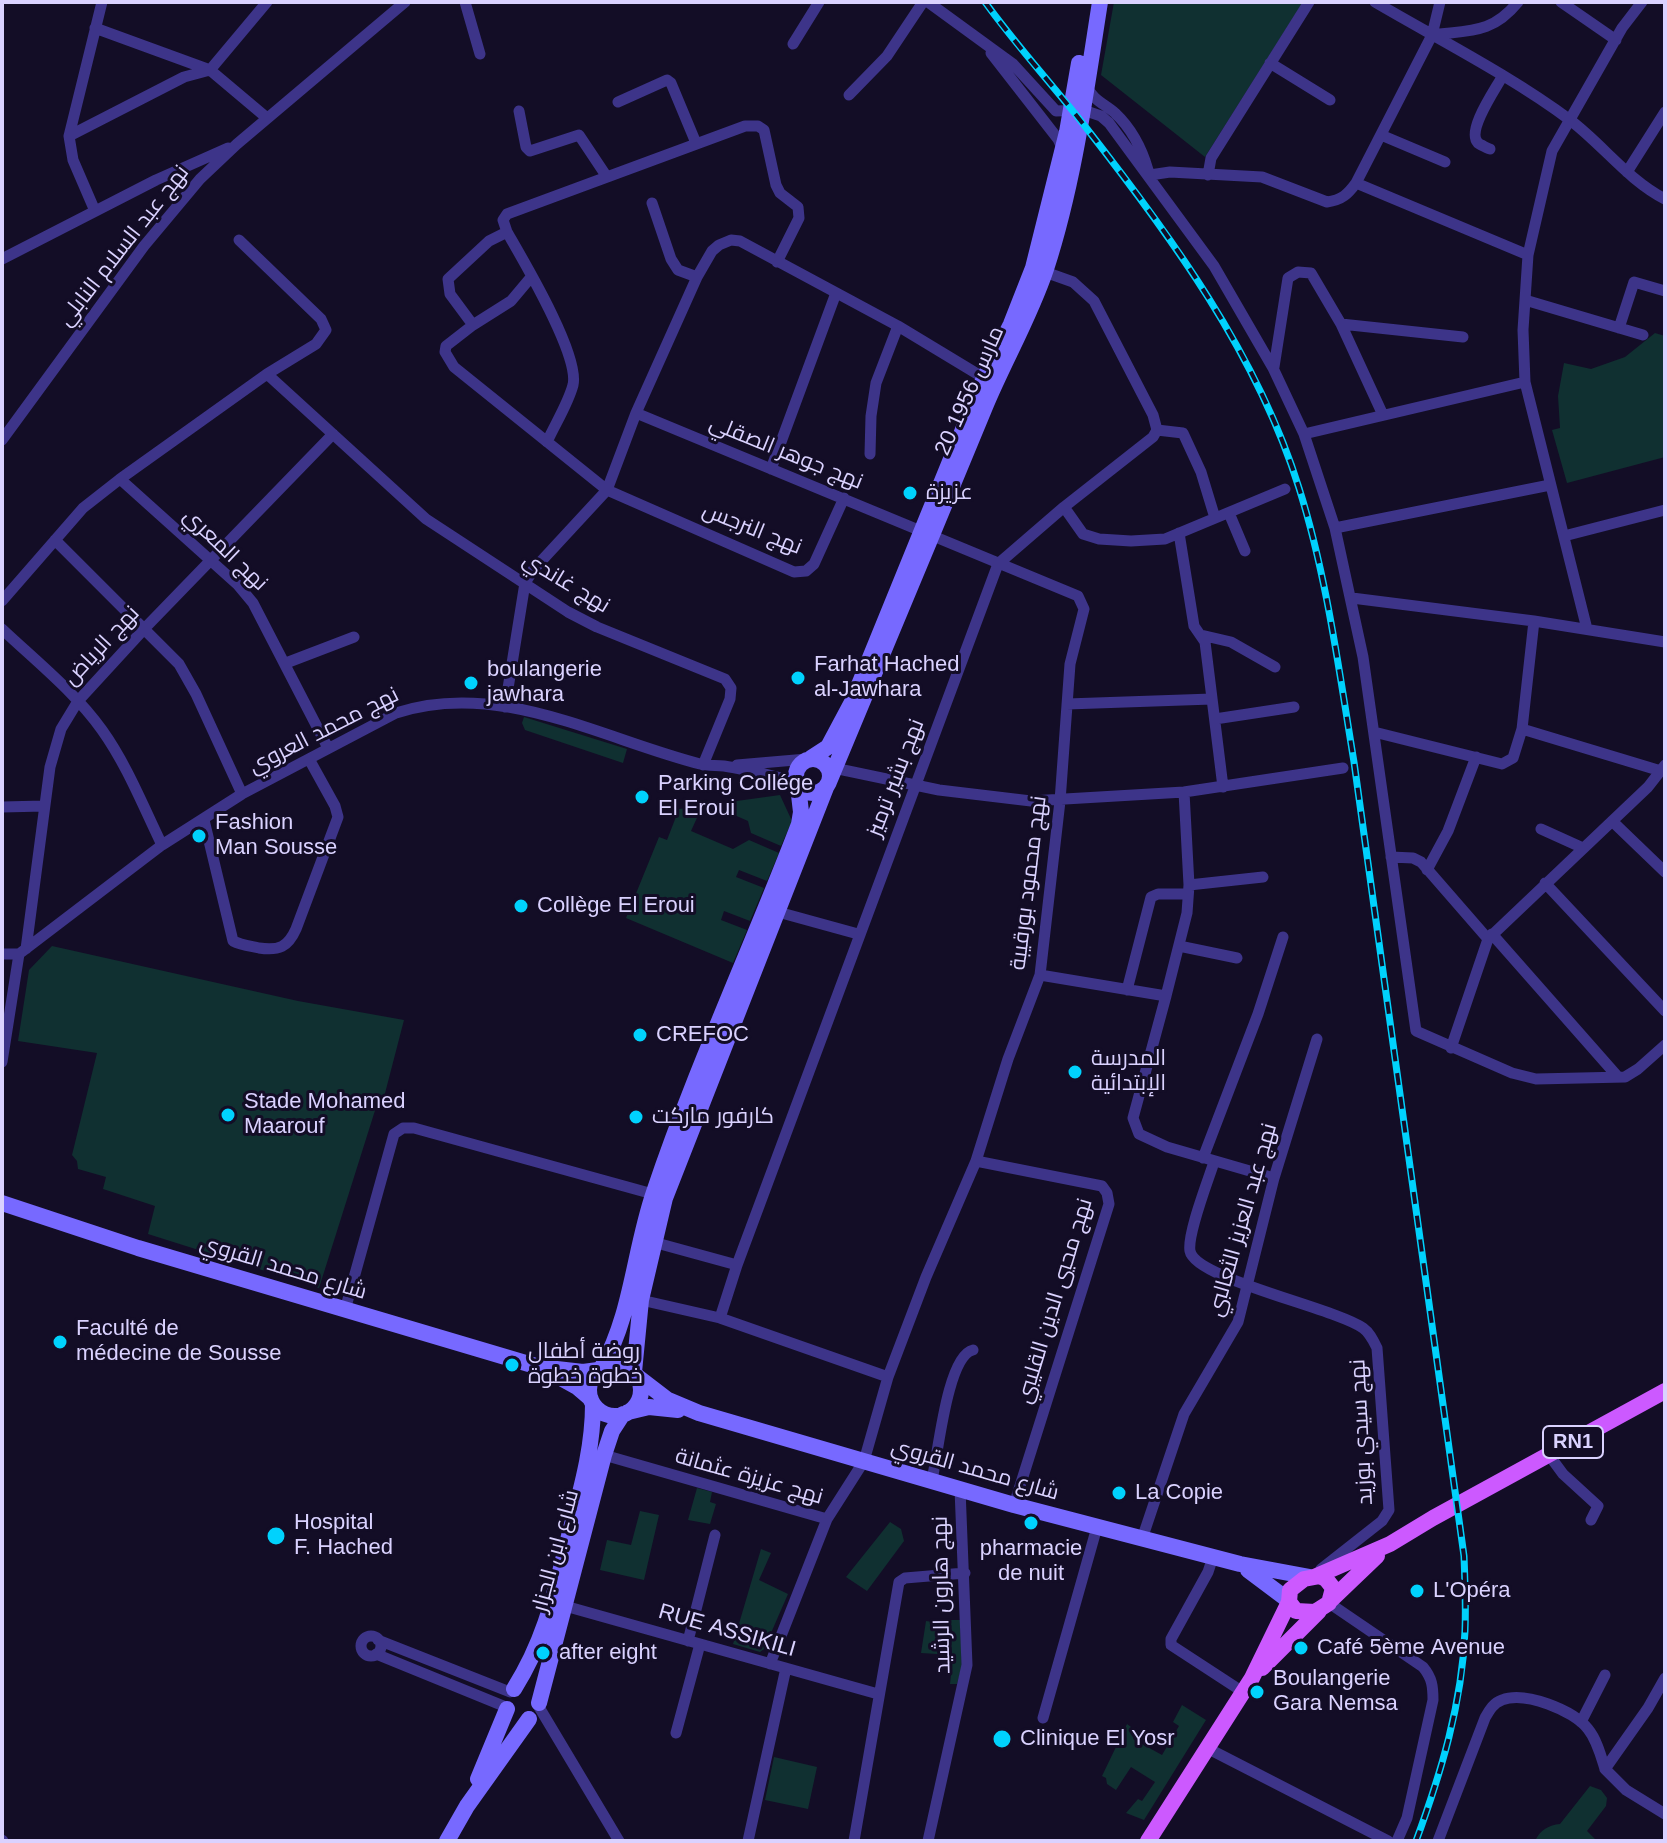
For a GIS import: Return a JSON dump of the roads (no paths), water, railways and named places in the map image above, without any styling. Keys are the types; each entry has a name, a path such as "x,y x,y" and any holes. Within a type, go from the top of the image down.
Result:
{"main road":[{"name":"20 مارس 1956","path":"809,759 828,747 839,730 1045,272 1077,110 1089,2"},
{"name":"20 مارس 1956","path":"659,1196 778,912 927,533 984,378 1011,324 1033,268 1063,150 1087,86 1100,2"},
{"path":"592,1402 590,1383 611,1351 693,1086 799,824 801,812 797,784 798,766 809,759 820,760 830,776 813,793 797,784"},
{"path":"626,1413 638,1400 640,1385 636,1375 641,1300 659,1196"},
{"name":"شارع محمد القروي","path":"7,1207 539,1367 583,1372 619,1364 668,1400 699,1413 1014,1505 1240,1564 1312,1577"},
{"name":"شارع محمد القروي","path":"539,1367 577,1387 607,1414 649,1407 699,1413"},
{"name":"RN1","path":"1148,1841 1248,1685 1294,1586 1390,1544 1665,1391"},
{"name":"شارع ابن الجزار","path":"467,1806 509,1699 533,1659 545,1630 591,1451 592,1402"},
{"name":"شارع ابن الجزار","path":"447,1841 467,1806 536,1710 604,1455 612,1431 626,1413"},
{"name":"RN1","path":"1248,1685 1350,1579 1390,1544"},
{"name":"شارع محمد القروي","path":"1240,1564 1289,1601"},
{"path":"1289,1601 1296,1611 1308,1613 1327,1604 1333,1588 1326,1579 1312,1577"},
{"path":"523,1686 531,1689 537,1695 536,1710 514,1718 509,1699 523,1686"}],"street":[{"path":"95,211 73,160 69,136 102,2"},
{"path":"69,136 184,77 210,70 267,2"},
{"name":"نهج عبد السلام النابلي","path":"2,440 152,236 200,179 405,2"},
{"path":"465,2 480,54"},
{"path":"793,44 819,2"},
{"path":"849,95 887,56 926,2 1013,64 1050,107 1061,113 1077,110 1092,112 1109,123 1214,266 1273,368 1304,434 1335,528 1352,598 1374,732 1414,1026 1421,1035 1524,1077 1618,1077 1632,1074 1665,1045"},
{"path":"1208,175 1211,158 1309,2"},
{"path":"1375,2 1571,121 1627,172 1665,199"},
{"path":"1150,175 1170,172 1262,177 1327,202 1337,201 1347,195 1356,183 1381,135 1432,35 1440,2"},
{"path":"1432,35 1490,27 1505,19 1518,2"},
{"path":"1561,2 1616,40"},
{"path":"1587,629 1525,382 1523,330 1528,255 1547,166 1558,138 1642,2"},
{"path":"95,28 210,70 267,118"},
{"path":"981,40 1058,139 1063,150"},
{"path":"1270,63 1330,100"},
{"path":"1490,149 1478,144 1474,136 1476,126 1502,77"},
{"path":"618,102 667,80 696,143"},
{"path":"1087,86 1093,97 1113,111 1129,129 1143,151 1150,175"},
{"path":"519,111 526,147 530,151 579,135 607,177"},
{"path":"1627,172 1665,112"},
{"path":"547,442 574,383 572,365 532,276 507,232 503,220 507,214 696,143 745,126 758,126 764,130 776,185 780,193 796,203 799,211 796,225 777,262"},
{"path":"1381,135 1445,162"},
{"path":"2,259 237,144"},
{"path":"1356,183 1528,255"},
{"path":"652,203 671,259 678,270 697,277"},
{"path":"507,232 489,241 448,279 450,294 473,325 511,301 532,276"},
{"path":"2,601 83,508 267,374 316,344 324,335 325,327 317,315 239,240"},
{"path":"505,707 525,583 533,570 607,490 636,413 697,277 712,251 731,240 740,241 898,326 984,378"},
{"path":"1045,272 1073,282 1094,301 1153,415 1157,430 1183,433 1201,472 1215,518"},
{"path":"1273,368 1288,278 1298,272 1311,273 1341,324 1383,415"},
{"path":"1619,328 1634,282 1665,291"},
{"path":"771,469 836,293"},
{"path":"1525,300 1643,335"},
{"path":"1341,324 1463,337"},
{"name":"نهج النرجس","path":"473,325 446,346 447,356 454,367 607,490 794,572 806,571 814,564 844,498"},
{"path":"870,454 876,383 898,326"},
{"name":"نهج غاندي","path":"267,374 426,519 568,612 597,627 725,679 731,688 730,699 703,765"},
{"path":"1304,434 1525,382"},
{"name":"نهج جوهر الصقلي","path":"636,413 927,533"},
{"name":"نهج بشير ترميز","path":"720,1318 858,934 998,564 1153,437 1157,430"},
{"name":"نهج الرياض","path":"23,952 57,737 78,701 333,434"},
{"name":"نهج المعري","path":"120,479 238,585 253,603 328,748"},
{"path":"1335,528 1550,485"},
{"path":"1064,507 1083,534 1099,539 1131,541 1165,539 1285,489"},
{"path":"1564,536 1665,510"},
{"path":"1229,513 1245,551"},
{"name":"نهج محمود بورقيبة","path":"827,1519 864,1461 888,1377 926,1277 976,1161 1008,1059 1040,975 1060,801 1070,664 1084,609 1078,596 927,533"},
{"path":"1179,533 1194,626 1205,642 1223,787"},
{"path":"55,540 171,654 184,673 242,794"},
{"path":"1352,598 1534,621 1665,642"},
{"path":"1374,732 1502,764 1510,762 1522,729 1534,621"},
{"path":"2,629 78,701 115,750 162,845"},
{"path":"1201,635 1231,642 1275,667"},
{"path":"286,663 354,637"},
{"path":"1067,704 1212,699"},
{"name":"نهج محمد العروي","path":"23,952 162,845 242,794 396,713 415,707 452,702 545,715 703,765 797,784"},
{"path":"1215,719 1294,707"},
{"path":"1451,1048 1490,936 1612,821 1663,768 1522,729"},
{"path":"1427,870 1448,831 1476,757"},
{"path":"204,820 233,941 281,949 296,929 338,817 309,759"},
{"path":"724,767 809,759"},
{"path":"830,776 1031,801 1060,801 1184,792 1343,768"},
{"path":"1184,792 1188,890 1179,946 1133,1118 1134,1125 1139,1134 1149,1141 1274,1178"},
{"path":"2,807 44,806"},
{"path":"1612,821 1665,872"},
{"path":"1541,829 1583,848"},
{"path":"1391,857 1413,858 1427,870 1618,1077"},
{"path":"1127,990 1151,897 1263,877"},
{"path":"1545,883 1665,1011"},
{"path":"778,912 858,934"},
{"path":"1249,1285 1202,1266 1190,1254 1208,1160 1283,937"},
{"path":"1179,946 1237,958"},
{"path":"2,954 23,952 2,1062"},
{"path":"1040,975 1166,996"},
{"name":"نهج عبد العزيز الثعالبي","path":"1142,1539 1178,1429 1238,1322 1274,1178 1317,1039"},
{"path":"345,1310 394,1134 403,1128 414,1128 659,1196"},
{"name":"نهج محيي الدين القليبي","path":"976,1161 1102,1186 1109,1204 1014,1505"},
{"path":"653,1242 737,1265"},
{"name":"نهج سيدي بوزيد","path":"1249,1285 1363,1328 1372,1336 1379,1357 1389,1510 1382,1521 1312,1577"},
{"path":"641,1300 720,1318 888,1377"},
{"path":"932,1480 950,1385 963,1355 973,1350"},
{"name":"نهج عزيزة عثمانة","path":"604,1455 827,1519 770,1664"},
{"path":"1549,1455 1563,1474 1598,1506 1591,1520"},
{"name":"نهج هارون الرشيد","path":"928,1841 966,1674 960,1489"},
{"path":"1043,1718 1097,1527"},
{"path":"676,1733 715,1535"},
{"path":"1213,1557 1171,1639 1171,1645 1248,1685"},
{"path":"854,1841 899,1582 905,1578 965,1573"},
{"path":"1327,1604 1423,1667 1433,1686 1433,1700 1407,1818 1397,1841"},
{"name":"RUE ASSIKILI","path":"565,1606 878,1694"},
{"path":"368,1636 509,1699 376,1654 366,1655 361,1645 368,1636"},
{"path":"376,1654 380,1647 378,1640"},
{"path":"748,1841 786,1668"},
{"path":"1581,1722 1605,1675"},
{"path":"1605,1769 1665,1678"},
{"path":"1438,1841 1485,1718 1492,1705 1513,1698 1559,1708 1581,1722 1589,1730 1605,1769 1614,1779 1665,1814"},
{"path":"536,1710 619,1841"},
{"path":"1207,1748 1388,1841"}],"railway":[{"path":"985,2 1148,209 1208,297 1260,390 1281,438 1299,488 1317,556 1354,762 1464,1556 1465,1631 1460,1685 1442,1764 1416,1841"}],"place":[{"name":"عزيزة","path":"910,493"},
{"name":"Farhat Hached al-Jawhara","path":"798,678"},
{"name":"boulangerie jawhara","path":"471,683"},
{"name":"Parking Collége El Eroui","path":"642,797"},
{"name":"Fashion Man Sousse","path":"199,836"},
{"name":"Collège El Eroui","path":"521,906"},
{"name":"CREFOC","path":"640,1035"},
{"name":"المدرسة الإبتدائية","path":"1075,1072"},
{"name":"Stade Mohamed Maarouf","path":"228,1115"},
{"name":"كارفور ماركت","path":"636,1117"},
{"name":"Faculté de médecine de Sousse","path":"60,1342"},
{"name":"روضة أطفال خطوة خطوة","path":"512,1365"},
{"name":"La Copie","path":"1119,1493"},
{"name":"pharmacie de nuit","path":"1031,1523"},
{"name":"Hospital F. Hached","path":"276,1536"},
{"name":"L'Opéra","path":"1417,1591"},
{"name":"Café 5ème Avenue","path":"1301,1648"},
{"name":"after eight","path":"543,1653"},
{"name":"Boulangerie Gara Nemsa","path":"1257,1692"},
{"name":"Clinique El Yosr","path":"1002,1739"}]}
